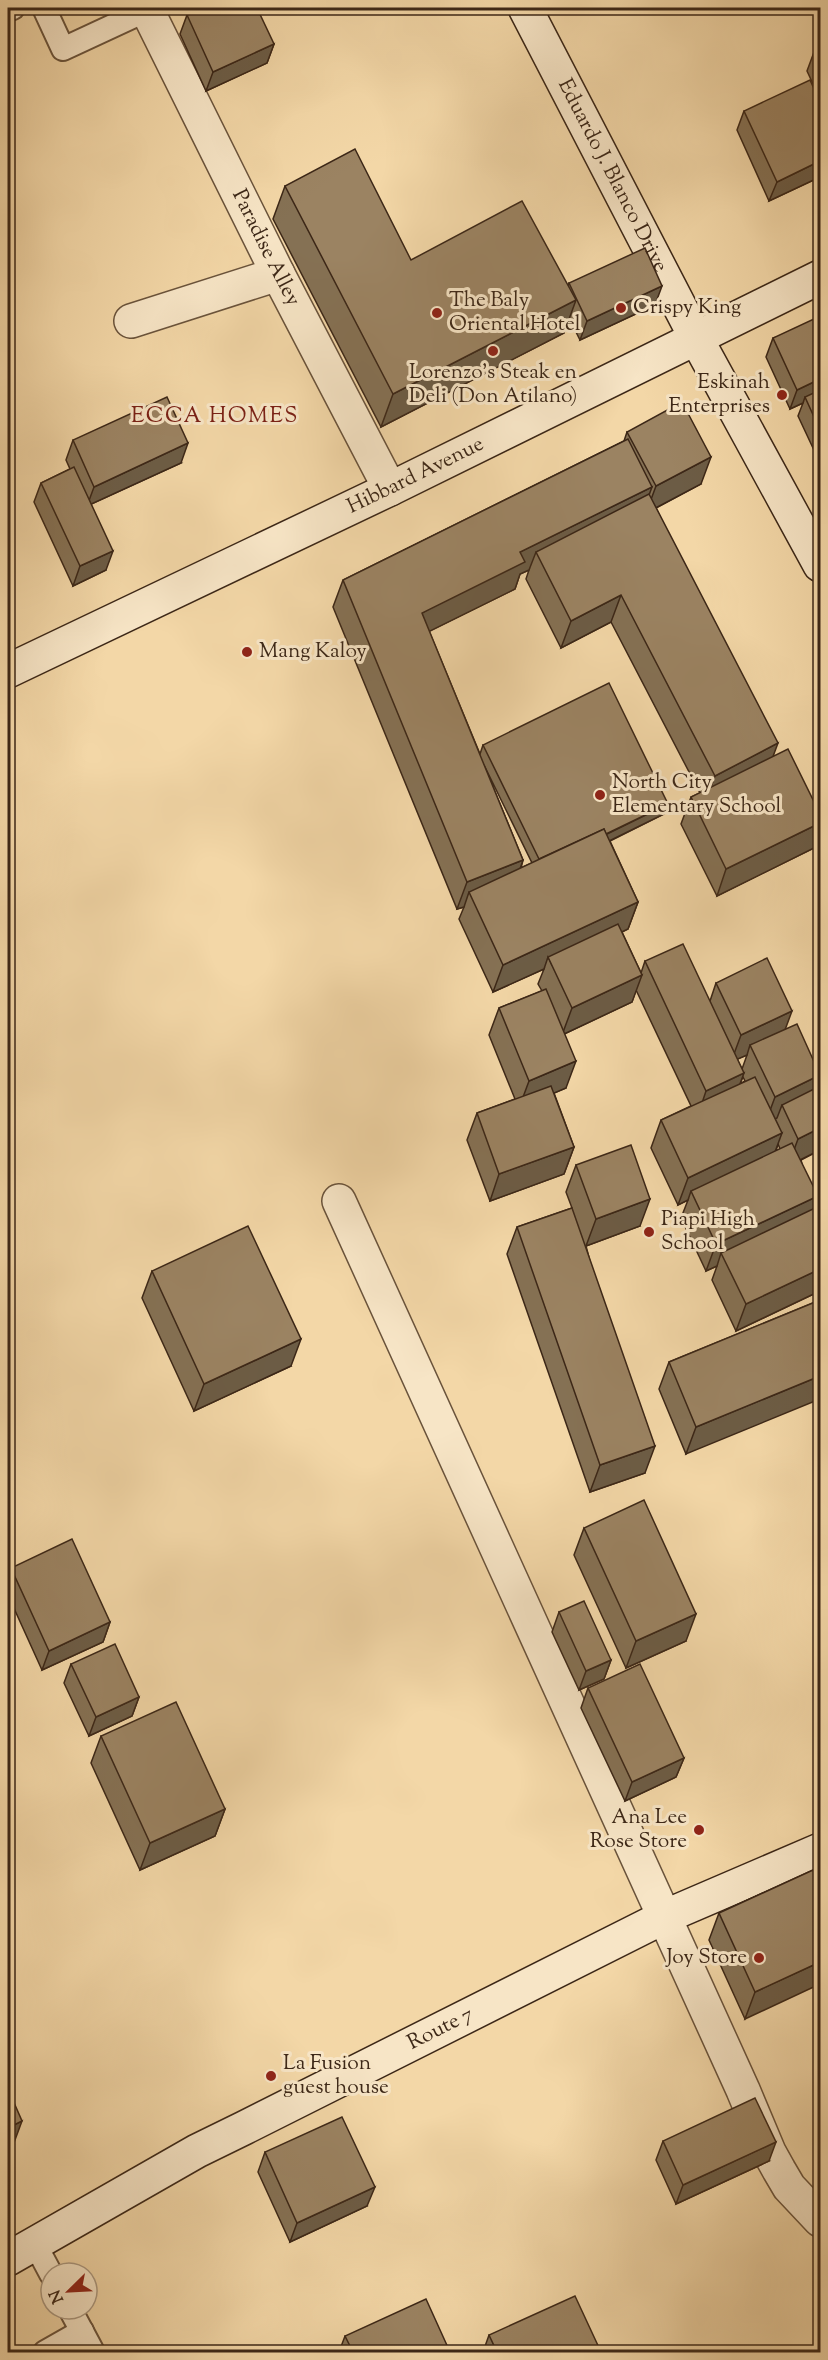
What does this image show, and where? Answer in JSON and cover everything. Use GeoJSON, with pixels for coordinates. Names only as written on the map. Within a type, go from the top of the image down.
{"type":"FeatureCollection","features":[{"type":"Feature","properties":{"kind":"street","name":"Eduardo J. Blanco Drive"},"geometry":{"type":"LineString","coordinates":[[525,8],[696,338],[820,565]]}},
{"type":"Feature","properties":{"kind":"street","name":"Paradise Alley"},"geometry":{"type":"LineString","coordinates":[[146,9],[278,274],[390,489]]}},
{"type":"Feature","properties":{"kind":"street"},"geometry":{"type":"LineString","coordinates":[[131,321],[278,274]]}},
{"type":"Feature","properties":{"kind":"street","name":"Hibbard Avenue"},"geometry":{"type":"LineString","coordinates":[[8,671],[390,489],[820,277]]}},
{"type":"Feature","properties":{"kind":"street"},"geometry":{"type":"LineString","coordinates":[[339,1201],[769,2152],[789,2187],[820,2220]]}},
{"type":"Feature","properties":{"kind":"street","name":"Route 7"},"geometry":{"type":"LineString","coordinates":[[21,2252],[197,2151],[664,1917],[820,1850]]}},
{"type":"Feature","properties":{"kind":"lane"},"geometry":{"type":"LineString","coordinates":[[8,10],[13,8]]}},
{"type":"Feature","properties":{"kind":"lane"},"geometry":{"type":"LineString","coordinates":[[44,8],[63,49],[146,9]]}},
{"type":"Feature","properties":{"kind":"lane"},"geometry":{"type":"LineString","coordinates":[[21,2252],[39,2265]]}},
{"type":"Feature","properties":{"kind":"lane"},"geometry":{"type":"LineString","coordinates":[[77,2321],[93,2352]]}},
{"type":"Feature","properties":{"kind":"lane"},"geometry":{"type":"LineString","coordinates":[[45,2352],[82,2331]]}},
{"type":"Feature","properties":{"kind":"building"},"geometry":{"type":"Polygon","coordinates":[[[203,8],[257,8],[274,44],[213,72],[187,15],[203,8]]]}},
{"type":"Feature","properties":{"kind":"building"},"geometry":{"type":"Polygon","coordinates":[[[810,80],[820,102],[820,161],[777,182],[744,111],[810,80]]]}},
{"type":"Feature","properties":{"kind":"building","name":"The Baly Oriental Hotel"},"geometry":{"type":"Polygon","coordinates":[[[355,149],[411,260],[522,201],[576,300],[393,394],[285,186],[355,149]]]}},
{"type":"Feature","properties":{"kind":"building"},"geometry":{"type":"Polygon","coordinates":[[[645,248],[662,286],[587,321],[569,283],[645,248]]]}},
{"type":"Feature","properties":{"kind":"building"},"geometry":{"type":"Polygon","coordinates":[[[816,318],[820,328],[820,379],[797,390],[773,338],[816,318]]]}},
{"type":"Feature","properties":{"kind":"building"},"geometry":{"type":"Polygon","coordinates":[[[820,390],[820,430],[805,397],[820,390]]]}},
{"type":"Feature","properties":{"kind":"building"},"geometry":{"type":"Polygon","coordinates":[[[167,397],[188,443],[94,487],[73,440],[167,397]]]}},
{"type":"Feature","properties":{"kind":"building"},"geometry":{"type":"Polygon","coordinates":[[[682,402],[711,457],[656,486],[627,432],[682,402]]]}},
{"type":"Feature","properties":{"kind":"building"},"geometry":{"type":"Polygon","coordinates":[[[628,439],[652,487],[520,552],[525,562],[422,613],[523,860],[467,882],[343,580],[628,439]]]}},
{"type":"Feature","properties":{"kind":"building"},"geometry":{"type":"Polygon","coordinates":[[[74,467],[113,551],[80,566],[41,483],[74,467]]]}},
{"type":"Feature","properties":{"kind":"building"},"geometry":{"type":"Polygon","coordinates":[[[649,494],[778,743],[715,776],[621,595],[571,621],[536,552],[649,494]]]}},
{"type":"Feature","properties":{"kind":"building"},"geometry":{"type":"Polygon","coordinates":[[[609,683],[668,804],[606,834],[604,829],[539,859],[483,745],[609,683]]]}},
{"type":"Feature","properties":{"kind":"building"},"geometry":{"type":"Polygon","coordinates":[[[788,749],[820,814],[820,823],[726,869],[691,797],[788,749]]]}},
{"type":"Feature","properties":{"kind":"building"},"geometry":{"type":"Polygon","coordinates":[[[604,829],[638,902],[503,965],[469,892],[604,829]]]}},
{"type":"Feature","properties":{"kind":"building"},"geometry":{"type":"Polygon","coordinates":[[[618,924],[642,975],[572,1008],[548,957],[618,924]]]}},
{"type":"Feature","properties":{"kind":"building"},"geometry":{"type":"Polygon","coordinates":[[[683,944],[744,1073],[706,1091],[645,961],[683,944]]]}},
{"type":"Feature","properties":{"kind":"building"},"geometry":{"type":"Polygon","coordinates":[[[767,958],[792,1011],[741,1035],[716,983],[767,958]]]}},
{"type":"Feature","properties":{"kind":"building"},"geometry":{"type":"Polygon","coordinates":[[[546,989],[576,1061],[529,1081],[499,1008],[546,989]]]}},
{"type":"Feature","properties":{"kind":"building"},"geometry":{"type":"Polygon","coordinates":[[[797,1024],[820,1075],[775,1097],[750,1045],[797,1024]]]}},
{"type":"Feature","properties":{"kind":"building"},"geometry":{"type":"Polygon","coordinates":[[[755,1077],[782,1133],[688,1178],[661,1120],[755,1077]]]}},
{"type":"Feature","properties":{"kind":"building"},"geometry":{"type":"Polygon","coordinates":[[[551,1086],[574,1147],[499,1174],[477,1113],[551,1086]]]}},
{"type":"Feature","properties":{"kind":"building"},"geometry":{"type":"Polygon","coordinates":[[[820,1086],[820,1128],[798,1139],[782,1105],[820,1086]]]}},
{"type":"Feature","properties":{"kind":"building"},"geometry":{"type":"Polygon","coordinates":[[[792,1143],[818,1196],[716,1244],[691,1191],[792,1143]]]}},
{"type":"Feature","properties":{"kind":"building"},"geometry":{"type":"Polygon","coordinates":[[[631,1145],[650,1199],[596,1219],[576,1165],[631,1145]]]}},
{"type":"Feature","properties":{"kind":"building"},"geometry":{"type":"Polygon","coordinates":[[[572,1208],[655,1446],[600,1465],[517,1227],[572,1208]]]}},
{"type":"Feature","properties":{"kind":"building"},"geometry":{"type":"Polygon","coordinates":[[[815,1208],[820,1219],[820,1269],[746,1304],[721,1253],[815,1208]]]}},
{"type":"Feature","properties":{"kind":"building"},"geometry":{"type":"Polygon","coordinates":[[[248,1226],[301,1339],[204,1384],[152,1271],[248,1226]]]}},
{"type":"Feature","properties":{"kind":"building"},"geometry":{"type":"Polygon","coordinates":[[[820,1300],[820,1376],[696,1427],[669,1362],[820,1300]]]}},
{"type":"Feature","properties":{"kind":"building"},"geometry":{"type":"Polygon","coordinates":[[[644,1500],[696,1614],[636,1641],[584,1528],[644,1500]]]}},
{"type":"Feature","properties":{"kind":"building"},"geometry":{"type":"Polygon","coordinates":[[[72,1539],[110,1622],[49,1651],[11,1568],[72,1539]]]}},
{"type":"Feature","properties":{"kind":"building"},"geometry":{"type":"Polygon","coordinates":[[[584,1601],[611,1660],[586,1671],[559,1612],[584,1601]]]}},
{"type":"Feature","properties":{"kind":"building"},"geometry":{"type":"Polygon","coordinates":[[[115,1644],[139,1697],[96,1717],[71,1664],[115,1644]]]}},
{"type":"Feature","properties":{"kind":"building"},"geometry":{"type":"Polygon","coordinates":[[[640,1664],[684,1758],[632,1782],[588,1688],[640,1664]]]}},
{"type":"Feature","properties":{"kind":"building"},"geometry":{"type":"Polygon","coordinates":[[[176,1702],[225,1809],[150,1843],[101,1736],[176,1702]]]}},
{"type":"Feature","properties":{"kind":"building"},"geometry":{"type":"Polygon","coordinates":[[[813,1870],[820,1887],[820,1962],[755,1992],[719,1913],[813,1870]]]}},
{"type":"Feature","properties":{"kind":"building"},"geometry":{"type":"Polygon","coordinates":[[[8,2089],[22,2121],[8,2128],[8,2089]]]}},
{"type":"Feature","properties":{"kind":"building"},"geometry":{"type":"Polygon","coordinates":[[[755,2098],[776,2142],[683,2185],[663,2141],[755,2098]]]}},
{"type":"Feature","properties":{"kind":"building"},"geometry":{"type":"Polygon","coordinates":[[[342,2117],[375,2187],[297,2223],[265,2152],[342,2117]]]}},
{"type":"Feature","properties":{"kind":"building"},"geometry":{"type":"Polygon","coordinates":[[[575,2296],[601,2352],[497,2352],[489,2335],[575,2296]]]}},
{"type":"Feature","properties":{"kind":"building"},"geometry":{"type":"Polygon","coordinates":[[[426,2299],[450,2352],[353,2352],[345,2336],[426,2299]]]}},
{"type":"Feature","properties":{"kind":"place","name":"Crispy King"},"geometry":{"type":"Point","coordinates":[621,308]}},
{"type":"Feature","properties":{"kind":"place","name":"The Baly Oriental Hotel"},"geometry":{"type":"Point","coordinates":[437,313]}},
{"type":"Feature","properties":{"kind":"place","name":"Lorenzo's Steak en Deli (Don Atilano)"},"geometry":{"type":"Point","coordinates":[493,351]}},
{"type":"Feature","properties":{"kind":"place","name":"Eskinah Enterprises"},"geometry":{"type":"Point","coordinates":[782,395]}},
{"type":"Feature","properties":{"kind":"place","name":"Mang Kaloy"},"geometry":{"type":"Point","coordinates":[247,652]}},
{"type":"Feature","properties":{"kind":"place","name":"North City Elementary School"},"geometry":{"type":"Point","coordinates":[600,795]}},
{"type":"Feature","properties":{"kind":"place","name":"Piapi High School"},"geometry":{"type":"Point","coordinates":[649,1232]}},
{"type":"Feature","properties":{"kind":"place","name":"Ana Lee Rose Store"},"geometry":{"type":"Point","coordinates":[699,1830]}},
{"type":"Feature","properties":{"kind":"place","name":"Joy Store"},"geometry":{"type":"Point","coordinates":[759,1958]}},
{"type":"Feature","properties":{"kind":"place","name":"La Fusion guest house"},"geometry":{"type":"Point","coordinates":[271,2076]}},
{"type":"Feature","properties":{"kind":"district","name":"ECCA HOMES"},"geometry":{"type":"Point","coordinates":[215,417]}}]}
